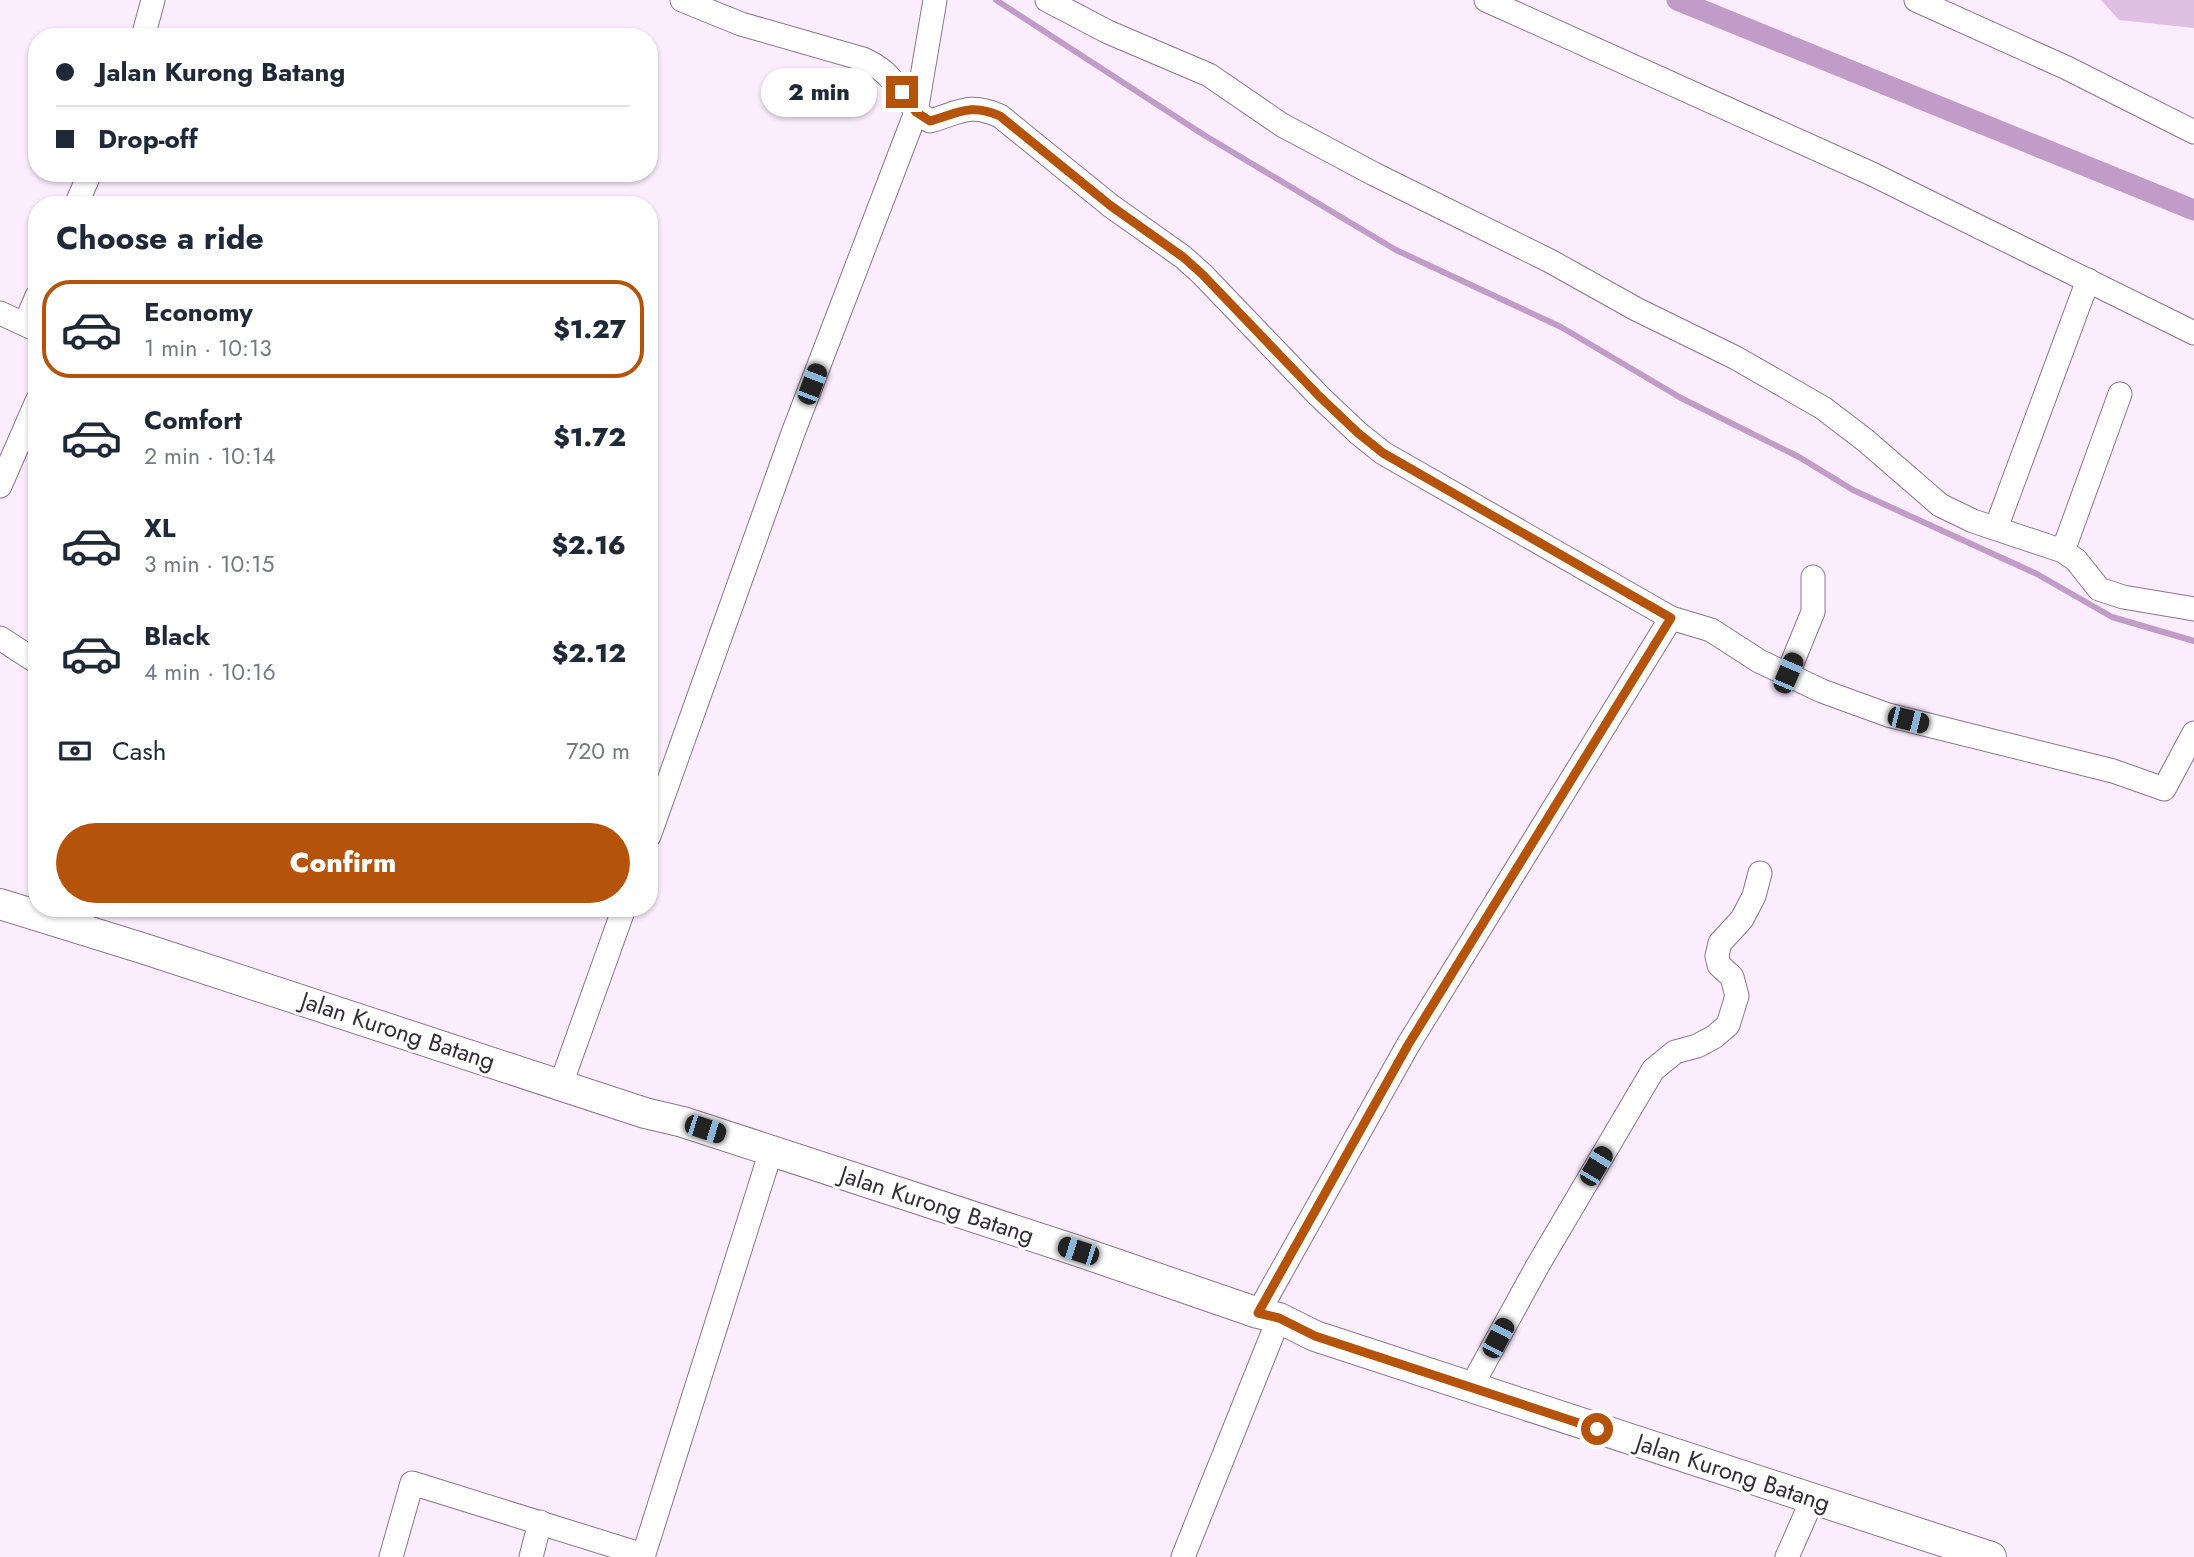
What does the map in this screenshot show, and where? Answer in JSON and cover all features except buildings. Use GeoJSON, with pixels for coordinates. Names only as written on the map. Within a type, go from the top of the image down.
{"type":"FeatureCollection","features":[{"type":"Feature","properties":{"kind":"street"},"geometry":{"type":"LineString","coordinates":[[145,28],[153,0]]}},
{"type":"Feature","properties":{"kind":"street"},"geometry":{"type":"LineString","coordinates":[[682,0],[741,24],[863,59],[890,76],[916,112],[930,121],[949,112],[964,110],[988,111],[1000,116],[1111,206],[1183,257],[1319,396],[1383,453],[1671,618],[1711,630],[1759,661],[1822,691],[1888,715],[2113,771],[2164,789],[2194,733]]}},
{"type":"Feature","properties":{"kind":"street"},"geometry":{"type":"LineString","coordinates":[[1047,0],[1108,33],[1209,75],[1282,125],[1736,358],[1823,408],[1865,440],[1940,505],[1957,514],[2063,551],[2076,560],[2099,589],[2123,597],[2194,609]]}},
{"type":"Feature","properties":{"kind":"street"},"geometry":{"type":"LineString","coordinates":[[1486,0],[1872,174],[2194,333]]}},
{"type":"Feature","properties":{"kind":"street"},"geometry":{"type":"LineString","coordinates":[[1916,0],[2067,68],[2194,132]]}},
{"type":"Feature","properties":{"kind":"street"},"geometry":{"type":"LineString","coordinates":[[658,811],[793,433],[916,112],[935,2]]}},
{"type":"Feature","properties":{"kind":"street"},"geometry":{"type":"LineString","coordinates":[[1996,528],[2088,280]]}},
{"type":"Feature","properties":{"kind":"street"},"geometry":{"type":"LineString","coordinates":[[0,313],[28,326]]}},
{"type":"Feature","properties":{"kind":"street"},"geometry":{"type":"LineString","coordinates":[[2063,551],[2120,394]]}},
{"type":"Feature","properties":{"kind":"street"},"geometry":{"type":"LineString","coordinates":[[0,486],[28,422]]}},
{"type":"Feature","properties":{"kind":"street"},"geometry":{"type":"LineString","coordinates":[[1788,673],[1814,612],[1813,577]]}},
{"type":"Feature","properties":{"kind":"street"},"geometry":{"type":"LineString","coordinates":[[1183,1557],[1268,1316],[1408,1045],[1671,618]]}},
{"type":"Feature","properties":{"kind":"street"},"geometry":{"type":"LineString","coordinates":[[0,638],[28,656]]}},
{"type":"Feature","properties":{"kind":"street"},"geometry":{"type":"LineString","coordinates":[[1471,1387],[1538,1265],[1653,1070],[1675,1052],[1697,1046],[1728,1025],[1737,996],[1732,977],[1719,965],[1717,956],[1720,943],[1742,919],[1754,896],[1760,873]]}},
{"type":"Feature","properties":{"kind":"street","name":"Jalan Kurong Batang"},"geometry":{"type":"LineString","coordinates":[[0,904],[28,913]]}},
{"type":"Feature","properties":{"kind":"street","name":"Jalan Kurong Batang"},"geometry":{"type":"LineString","coordinates":[[41,917],[1078,1251],[1268,1316],[1315,1336],[1813,1498],[1961,1553],[1991,1557]]}},
{"type":"Feature","properties":{"kind":"street"},"geometry":{"type":"LineString","coordinates":[[561,1084],[621,917]]}},
{"type":"Feature","properties":{"kind":"street"},"geometry":{"type":"LineString","coordinates":[[391,1557],[412,1483],[643,1556],[771,1151]]}},
{"type":"Feature","properties":{"kind":"street"},"geometry":{"type":"LineString","coordinates":[[1787,1557],[1813,1498]]}},
{"type":"Feature","properties":{"kind":"street"},"geometry":{"type":"LineString","coordinates":[[531,1557],[540,1522]]}},
{"type":"Feature","properties":{"kind":"shaded area"},"geometry":{"type":"Polygon","coordinates":[[[2101,0],[2194,0],[2194,28],[2119,20],[2101,0]]]}},
{"type":"Feature","properties":{"kind":"waterway"},"geometry":{"type":"LineString","coordinates":[[996,0],[1204,135],[1396,250],[1561,327],[1681,398],[1799,457],[1853,490],[2037,574],[2112,617],[2194,641]]}},
{"type":"Feature","properties":{"kind":"waterway"},"geometry":{"type":"LineString","coordinates":[[1677,0],[2194,210]]}},
{"type":"Feature","properties":{"kind":"route"},"geometry":{"type":"LineString","coordinates":[[902,92],[916,112],[930,121],[949,112],[978,109],[1000,116],[1111,206],[1183,257],[1319,396],[1383,453],[1671,618],[1408,1045],[1258,1313],[1279,1318],[1315,1336],[1597,1429]]}}]}
